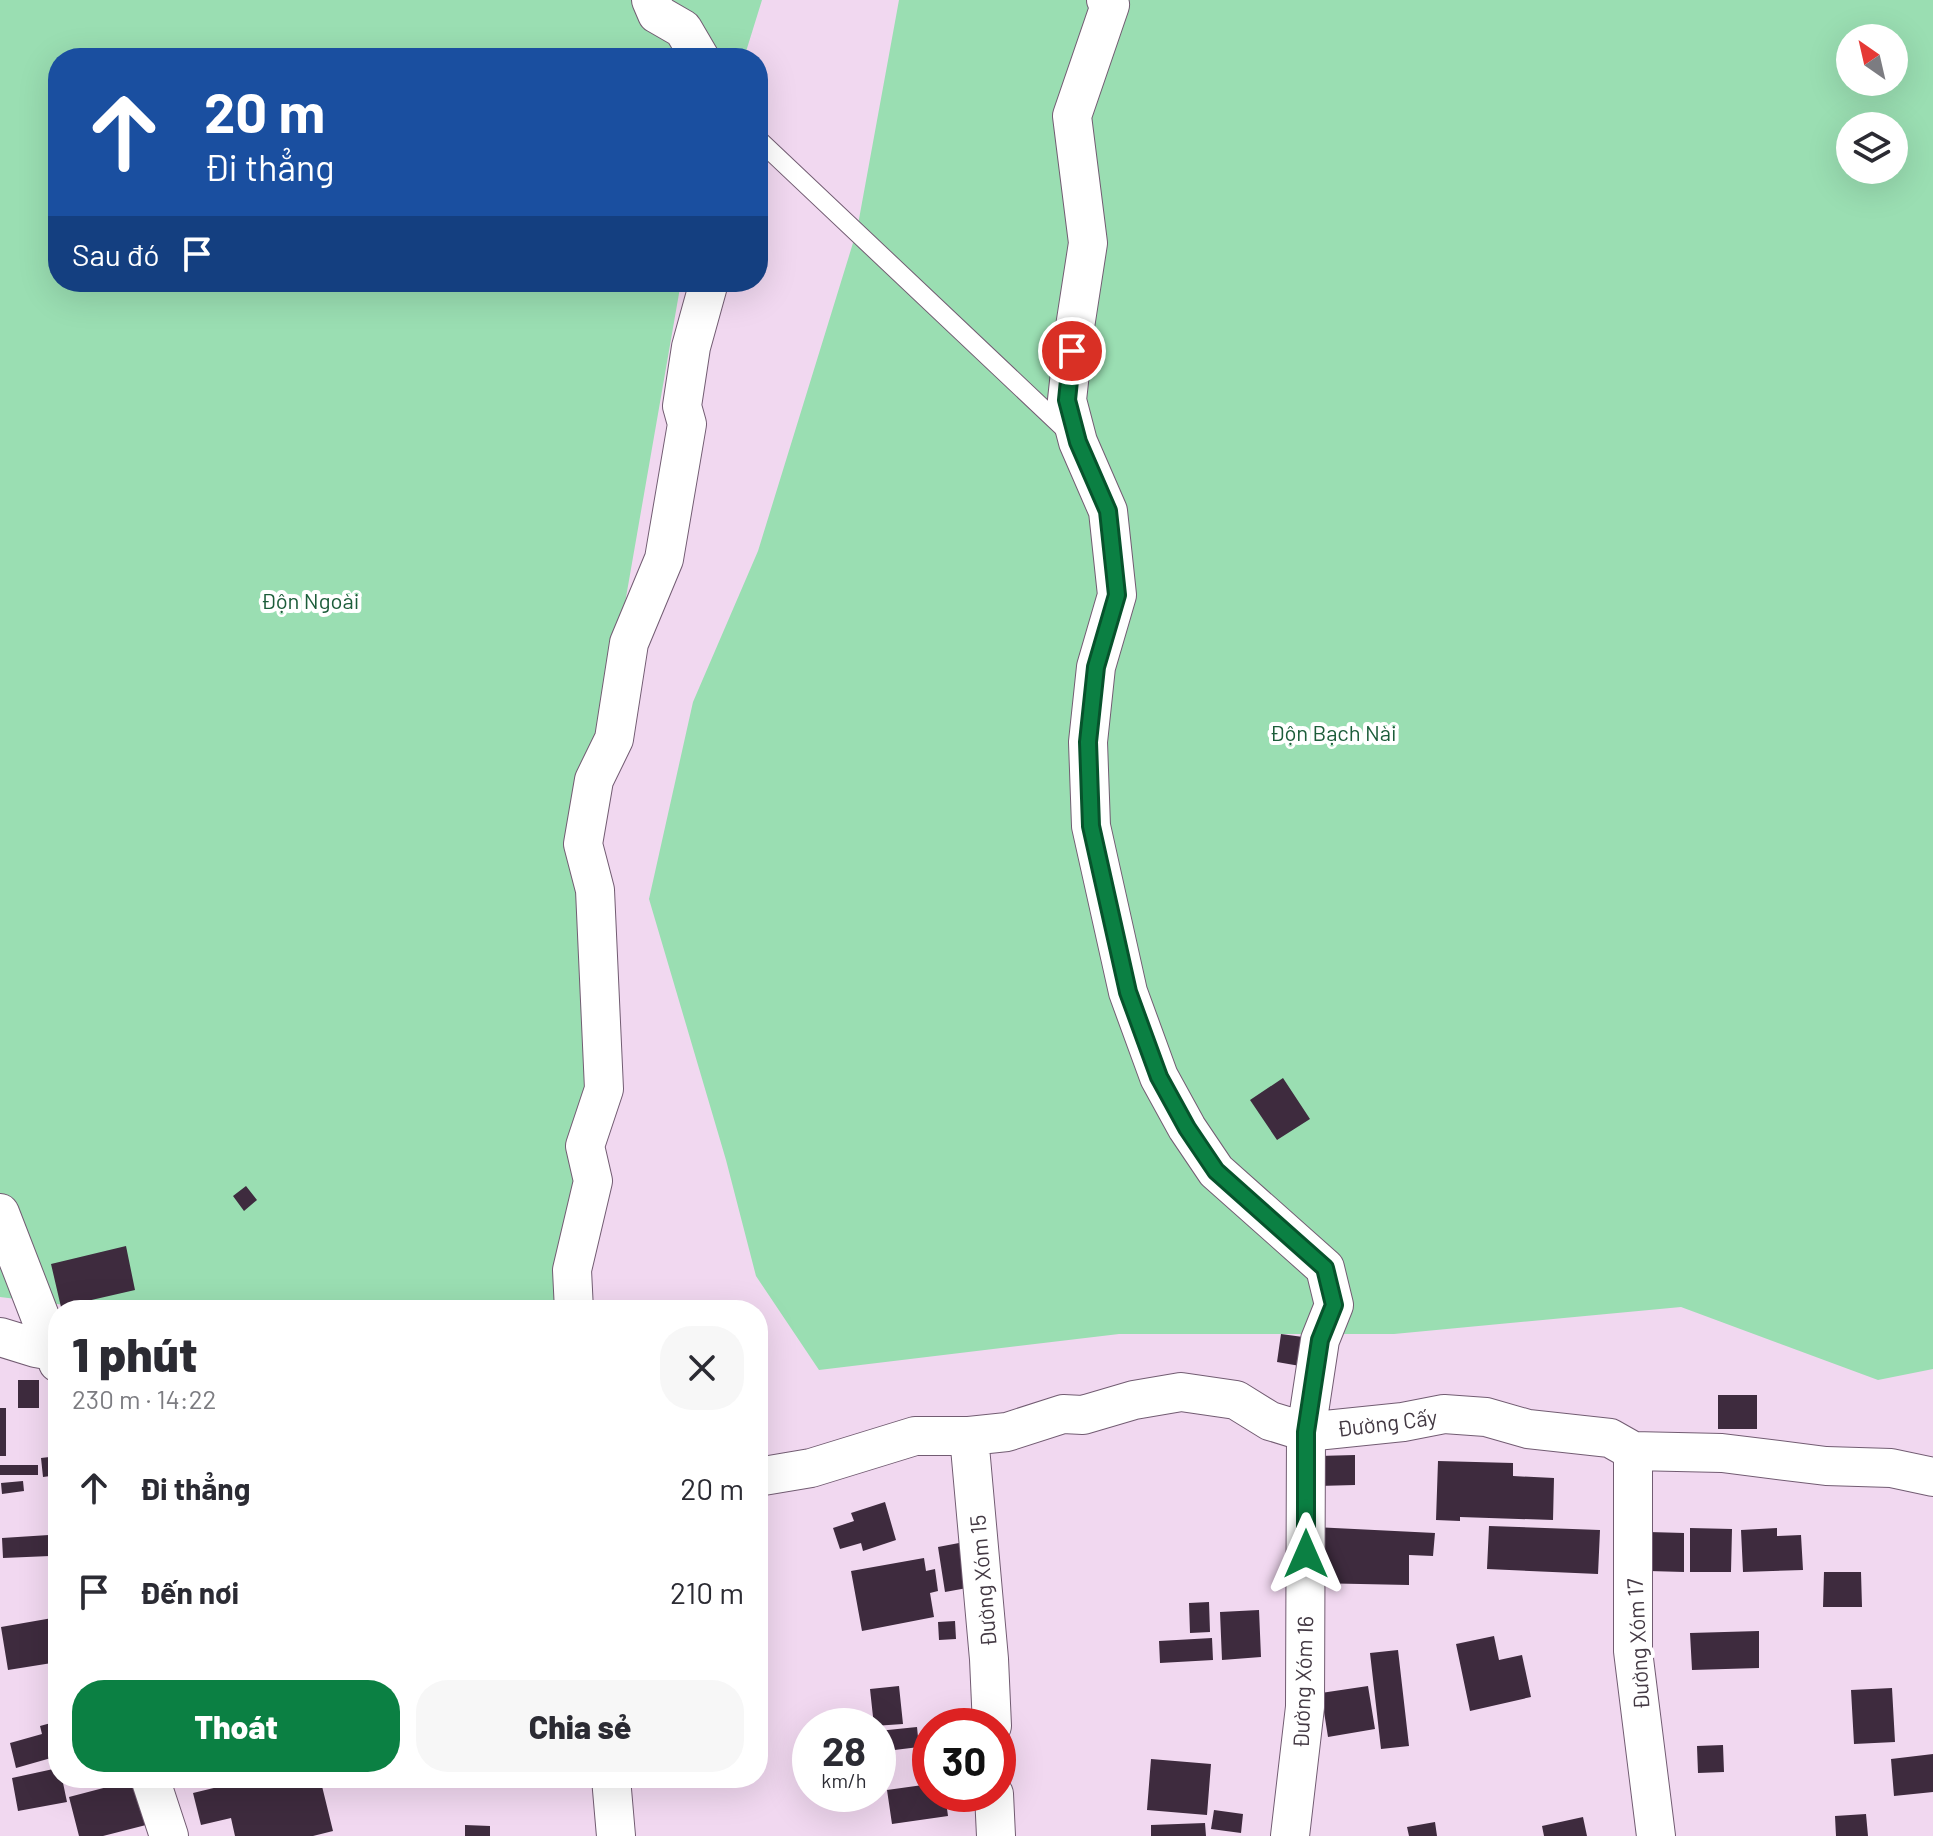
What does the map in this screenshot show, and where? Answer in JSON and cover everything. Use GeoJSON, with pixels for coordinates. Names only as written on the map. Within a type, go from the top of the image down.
{"type":"FeatureCollection","features":[{"type":"Feature","properties":{"kind":"street"},"geometry":{"type":"LineString","coordinates":[[651,0],[657,14],[683,29],[694,48]]}},
{"type":"Feature","properties":{"kind":"street","name":"Đường Xóm 16"},"geometry":{"type":"LineString","coordinates":[[1109,2],[1072,116],[1088,243],[1067,400],[1078,442],[1108,511],[1117,595],[1096,667],[1088,742],[1091,826],[1128,992],[1159,1077],[1187,1128],[1216,1171],[1325,1268],[1334,1305],[1320,1340],[1306,1432],[1305,1707],[1290,1836]]}},
{"type":"Feature","properties":{"kind":"street"},"geometry":{"type":"LineString","coordinates":[[574,1300],[572,1270],[593,1181],[585,1146],[604,1089],[595,890],[583,844],[594,780],[614,739],[629,643],[664,559],[687,424],[682,406],[691,347],[706,292]]}},
{"type":"Feature","properties":{"kind":"street"},"geometry":{"type":"LineString","coordinates":[[0,1213],[48,1337]]}},
{"type":"Feature","properties":{"kind":"street"},"geometry":{"type":"LineString","coordinates":[[0,1337],[48,1350]]}},
{"type":"Feature","properties":{"kind":"street","name":"Đường Cấy"},"geometry":{"type":"LineString","coordinates":[[768,1475],[811,1468],[915,1436],[1007,1432],[1063,1414],[1083,1415],[1134,1400],[1181,1392],[1236,1400],[1270,1421],[1306,1432],[1403,1422],[1444,1414],[1486,1417],[1528,1429],[1610,1438],[1633,1451],[1722,1453],[1826,1466],[1891,1468],[1933,1478]]}},
{"type":"Feature","properties":{"kind":"street","name":"Đường Xóm 15"},"geometry":{"type":"LineString","coordinates":[[969,1436],[991,1708]]}},
{"type":"Feature","properties":{"kind":"street","name":"Đường Xóm 17"},"geometry":{"type":"LineString","coordinates":[[1633,1451],[1633,1651],[1656,1836]]}},
{"type":"Feature","properties":{"kind":"street"},"geometry":{"type":"LineString","coordinates":[[153,1788],[169,1836]]}},
{"type":"Feature","properties":{"kind":"street"},"geometry":{"type":"LineString","coordinates":[[612,1788],[616,1836]]}},
{"type":"Feature","properties":{"kind":"street"},"geometry":{"type":"LineString","coordinates":[[995,1812],[996,1836]]}},
{"type":"Feature","properties":{"kind":"lane"},"geometry":{"type":"LineString","coordinates":[[768,148],[1078,442]]}},
{"type":"Feature","properties":{"kind":"green space","name":"Độn Ngoài"},"geometry":{"type":"Polygon","coordinates":[[[0,0],[762,0],[747,48],[48,48],[48,292],[679,292],[583,844],[590,1101],[569,1300],[48,1300],[48,1303],[0,1297],[0,0]]]}},
{"type":"Feature","properties":{"kind":"green space","name":"Độn Bạch Nài"},"geometry":{"type":"Polygon","coordinates":[[[899,0],[1933,0],[1933,1369],[1878,1380],[1681,1307],[1394,1334],[1119,1334],[819,1370],[756,1276],[726,1160],[649,899],[693,702],[758,551],[857,230],[899,0]]]}},
{"type":"Feature","properties":{"kind":"building"},"geometry":{"type":"Polygon","coordinates":[[[1283,1078],[1310,1119],[1277,1140],[1250,1100],[1283,1078]]]}},
{"type":"Feature","properties":{"kind":"building"},"geometry":{"type":"Polygon","coordinates":[[[246,1186],[257,1200],[244,1211],[233,1196],[246,1186]]]}},
{"type":"Feature","properties":{"kind":"building"},"geometry":{"type":"Polygon","coordinates":[[[126,1246],[135,1290],[91,1300],[59,1300],[51,1264],[126,1246]]]}},
{"type":"Feature","properties":{"kind":"building"},"geometry":{"type":"Polygon","coordinates":[[[1281,1334],[1303,1337],[1300,1366],[1277,1362],[1281,1334]]]}},
{"type":"Feature","properties":{"kind":"building"},"geometry":{"type":"Polygon","coordinates":[[[18,1380],[39,1380],[39,1408],[18,1408],[18,1380]]]}},
{"type":"Feature","properties":{"kind":"building"},"geometry":{"type":"Polygon","coordinates":[[[1718,1395],[1757,1395],[1757,1429],[1718,1429],[1718,1395]]]}},
{"type":"Feature","properties":{"kind":"building"},"geometry":{"type":"Polygon","coordinates":[[[0,1408],[6,1408],[6,1456],[0,1456],[0,1408]]]}},
{"type":"Feature","properties":{"kind":"building"},"geometry":{"type":"Polygon","coordinates":[[[1355,1455],[1355,1485],[1318,1486],[1318,1456],[1355,1455]]]}},
{"type":"Feature","properties":{"kind":"building"},"geometry":{"type":"Polygon","coordinates":[[[48,1457],[48,1476],[43,1477],[41,1458],[48,1457]]]}},
{"type":"Feature","properties":{"kind":"building"},"geometry":{"type":"Polygon","coordinates":[[[1438,1461],[1513,1463],[1513,1476],[1554,1478],[1553,1520],[1460,1517],[1460,1521],[1436,1520],[1438,1461]]]}},
{"type":"Feature","properties":{"kind":"building"},"geometry":{"type":"Polygon","coordinates":[[[0,1465],[38,1465],[38,1475],[0,1475],[0,1465]]]}},
{"type":"Feature","properties":{"kind":"building"},"geometry":{"type":"Polygon","coordinates":[[[23,1481],[24,1491],[2,1494],[1,1483],[23,1481]]]}},
{"type":"Feature","properties":{"kind":"building"},"geometry":{"type":"Polygon","coordinates":[[[885,1502],[896,1540],[863,1551],[861,1543],[840,1549],[833,1528],[854,1521],[851,1513],[885,1502]]]}},
{"type":"Feature","properties":{"kind":"building"},"geometry":{"type":"Polygon","coordinates":[[[1489,1526],[1600,1530],[1598,1574],[1487,1569],[1489,1526]]]}},
{"type":"Feature","properties":{"kind":"building"},"geometry":{"type":"Polygon","coordinates":[[[1314,1527],[1435,1533],[1433,1556],[1409,1555],[1409,1585],[1312,1583],[1314,1527]]]}},
{"type":"Feature","properties":{"kind":"building"},"geometry":{"type":"Polygon","coordinates":[[[1690,1528],[1732,1529],[1731,1572],[1690,1572],[1690,1528]]]}},
{"type":"Feature","properties":{"kind":"building"},"geometry":{"type":"Polygon","coordinates":[[[1777,1528],[1777,1536],[1801,1535],[1803,1570],[1743,1572],[1741,1530],[1777,1528]]]}},
{"type":"Feature","properties":{"kind":"building"},"geometry":{"type":"Polygon","coordinates":[[[1649,1532],[1684,1533],[1684,1572],[1649,1571],[1649,1532]]]}},
{"type":"Feature","properties":{"kind":"building"},"geometry":{"type":"Polygon","coordinates":[[[48,1535],[48,1556],[3,1558],[2,1538],[48,1535]]]}},
{"type":"Feature","properties":{"kind":"building"},"geometry":{"type":"Polygon","coordinates":[[[959,1543],[967,1588],[945,1592],[938,1547],[959,1543]]]}},
{"type":"Feature","properties":{"kind":"building"},"geometry":{"type":"Polygon","coordinates":[[[924,1558],[926,1571],[935,1569],[938,1591],[930,1593],[934,1617],[862,1631],[851,1571],[924,1558]]]}},
{"type":"Feature","properties":{"kind":"building"},"geometry":{"type":"Polygon","coordinates":[[[1824,1572],[1861,1572],[1862,1607],[1823,1607],[1824,1572]]]}},
{"type":"Feature","properties":{"kind":"building"},"geometry":{"type":"Polygon","coordinates":[[[1209,1602],[1210,1632],[1190,1633],[1189,1603],[1209,1602]]]}},
{"type":"Feature","properties":{"kind":"building"},"geometry":{"type":"Polygon","coordinates":[[[1259,1610],[1261,1657],[1222,1660],[1220,1612],[1259,1610]]]}},
{"type":"Feature","properties":{"kind":"building"},"geometry":{"type":"Polygon","coordinates":[[[48,1619],[48,1664],[8,1670],[1,1627],[48,1619]]]}},
{"type":"Feature","properties":{"kind":"building"},"geometry":{"type":"Polygon","coordinates":[[[955,1621],[956,1639],[939,1640],[938,1622],[955,1621]]]}},
{"type":"Feature","properties":{"kind":"building"},"geometry":{"type":"Polygon","coordinates":[[[1759,1631],[1759,1668],[1692,1670],[1690,1633],[1759,1631]]]}},
{"type":"Feature","properties":{"kind":"building"},"geometry":{"type":"Polygon","coordinates":[[[1494,1636],[1499,1660],[1522,1655],[1531,1697],[1470,1711],[1456,1644],[1494,1636]]]}},
{"type":"Feature","properties":{"kind":"building"},"geometry":{"type":"Polygon","coordinates":[[[1212,1638],[1213,1660],[1160,1663],[1159,1641],[1212,1638]]]}},
{"type":"Feature","properties":{"kind":"building"},"geometry":{"type":"Polygon","coordinates":[[[1398,1650],[1409,1746],[1381,1749],[1370,1653],[1398,1650]]]}},
{"type":"Feature","properties":{"kind":"building"},"geometry":{"type":"Polygon","coordinates":[[[899,1686],[903,1724],[896,1724],[896,1708],[872,1708],[870,1689],[899,1686]]]}},
{"type":"Feature","properties":{"kind":"building"},"geometry":{"type":"Polygon","coordinates":[[[1368,1686],[1375,1729],[1328,1737],[1321,1693],[1368,1686]]]}},
{"type":"Feature","properties":{"kind":"building"},"geometry":{"type":"Polygon","coordinates":[[[1892,1688],[1895,1742],[1854,1744],[1851,1690],[1892,1688]]]}},
{"type":"Feature","properties":{"kind":"building"},"geometry":{"type":"Polygon","coordinates":[[[48,1724],[48,1759],[16,1768],[10,1743],[42,1734],[40,1726],[48,1724]]]}},
{"type":"Feature","properties":{"kind":"building"},"geometry":{"type":"Polygon","coordinates":[[[912,1728],[912,1748],[896,1750],[896,1729],[912,1728]]]}},
{"type":"Feature","properties":{"kind":"building"},"geometry":{"type":"Polygon","coordinates":[[[1723,1745],[1724,1772],[1698,1773],[1697,1746],[1723,1745]]]}},
{"type":"Feature","properties":{"kind":"building"},"geometry":{"type":"Polygon","coordinates":[[[1933,1754],[1933,1792],[1894,1796],[1891,1759],[1933,1754]]]}},
{"type":"Feature","properties":{"kind":"building"},"geometry":{"type":"Polygon","coordinates":[[[1151,1759],[1211,1764],[1207,1815],[1147,1810],[1151,1759]]]}},
{"type":"Feature","properties":{"kind":"building"},"geometry":{"type":"Polygon","coordinates":[[[48,1770],[48,1788],[64,1788],[67,1802],[18,1811],[12,1778],[48,1770]]]}},
{"type":"Feature","properties":{"kind":"building"},"geometry":{"type":"Polygon","coordinates":[[[912,1787],[912,1812],[947,1812],[948,1816],[892,1824],[890,1812],[896,1812],[896,1789],[912,1787]]]}},
{"type":"Feature","properties":{"kind":"building"},"geometry":{"type":"Polygon","coordinates":[[[103,1788],[136,1788],[146,1825],[103,1836],[79,1836],[69,1797],[103,1788]]]}},
{"type":"Feature","properties":{"kind":"building"},"geometry":{"type":"Polygon","coordinates":[[[214,1788],[322,1788],[333,1831],[313,1836],[235,1836],[231,1818],[201,1825],[193,1793],[214,1788]]]}},
{"type":"Feature","properties":{"kind":"building"},"geometry":{"type":"Polygon","coordinates":[[[1214,1810],[1243,1814],[1241,1833],[1211,1829],[1214,1810]]]}},
{"type":"Feature","properties":{"kind":"building"},"geometry":{"type":"Polygon","coordinates":[[[1866,1814],[1868,1836],[1836,1836],[1835,1816],[1866,1814]]]}},
{"type":"Feature","properties":{"kind":"building"},"geometry":{"type":"Polygon","coordinates":[[[1583,1817],[1587,1836],[1544,1836],[1542,1826],[1583,1817]]]}},
{"type":"Feature","properties":{"kind":"building"},"geometry":{"type":"Polygon","coordinates":[[[1435,1822],[1437,1836],[1409,1836],[1407,1827],[1435,1822]]]}},
{"type":"Feature","properties":{"kind":"building"},"geometry":{"type":"Polygon","coordinates":[[[1205,1823],[1206,1836],[1151,1836],[1151,1825],[1205,1823]]]}},
{"type":"Feature","properties":{"kind":"building"},"geometry":{"type":"Polygon","coordinates":[[[465,1825],[490,1826],[490,1836],[465,1836],[465,1825]]]}},
{"type":"Feature","properties":{"kind":"route"},"geometry":{"type":"LineString","coordinates":[[1072,351],[1067,400],[1078,442],[1108,511],[1117,595],[1096,667],[1088,742],[1091,826],[1128,992],[1159,1077],[1187,1128],[1216,1171],[1325,1268],[1334,1305],[1320,1340],[1306,1432],[1306,1554]]}}]}
